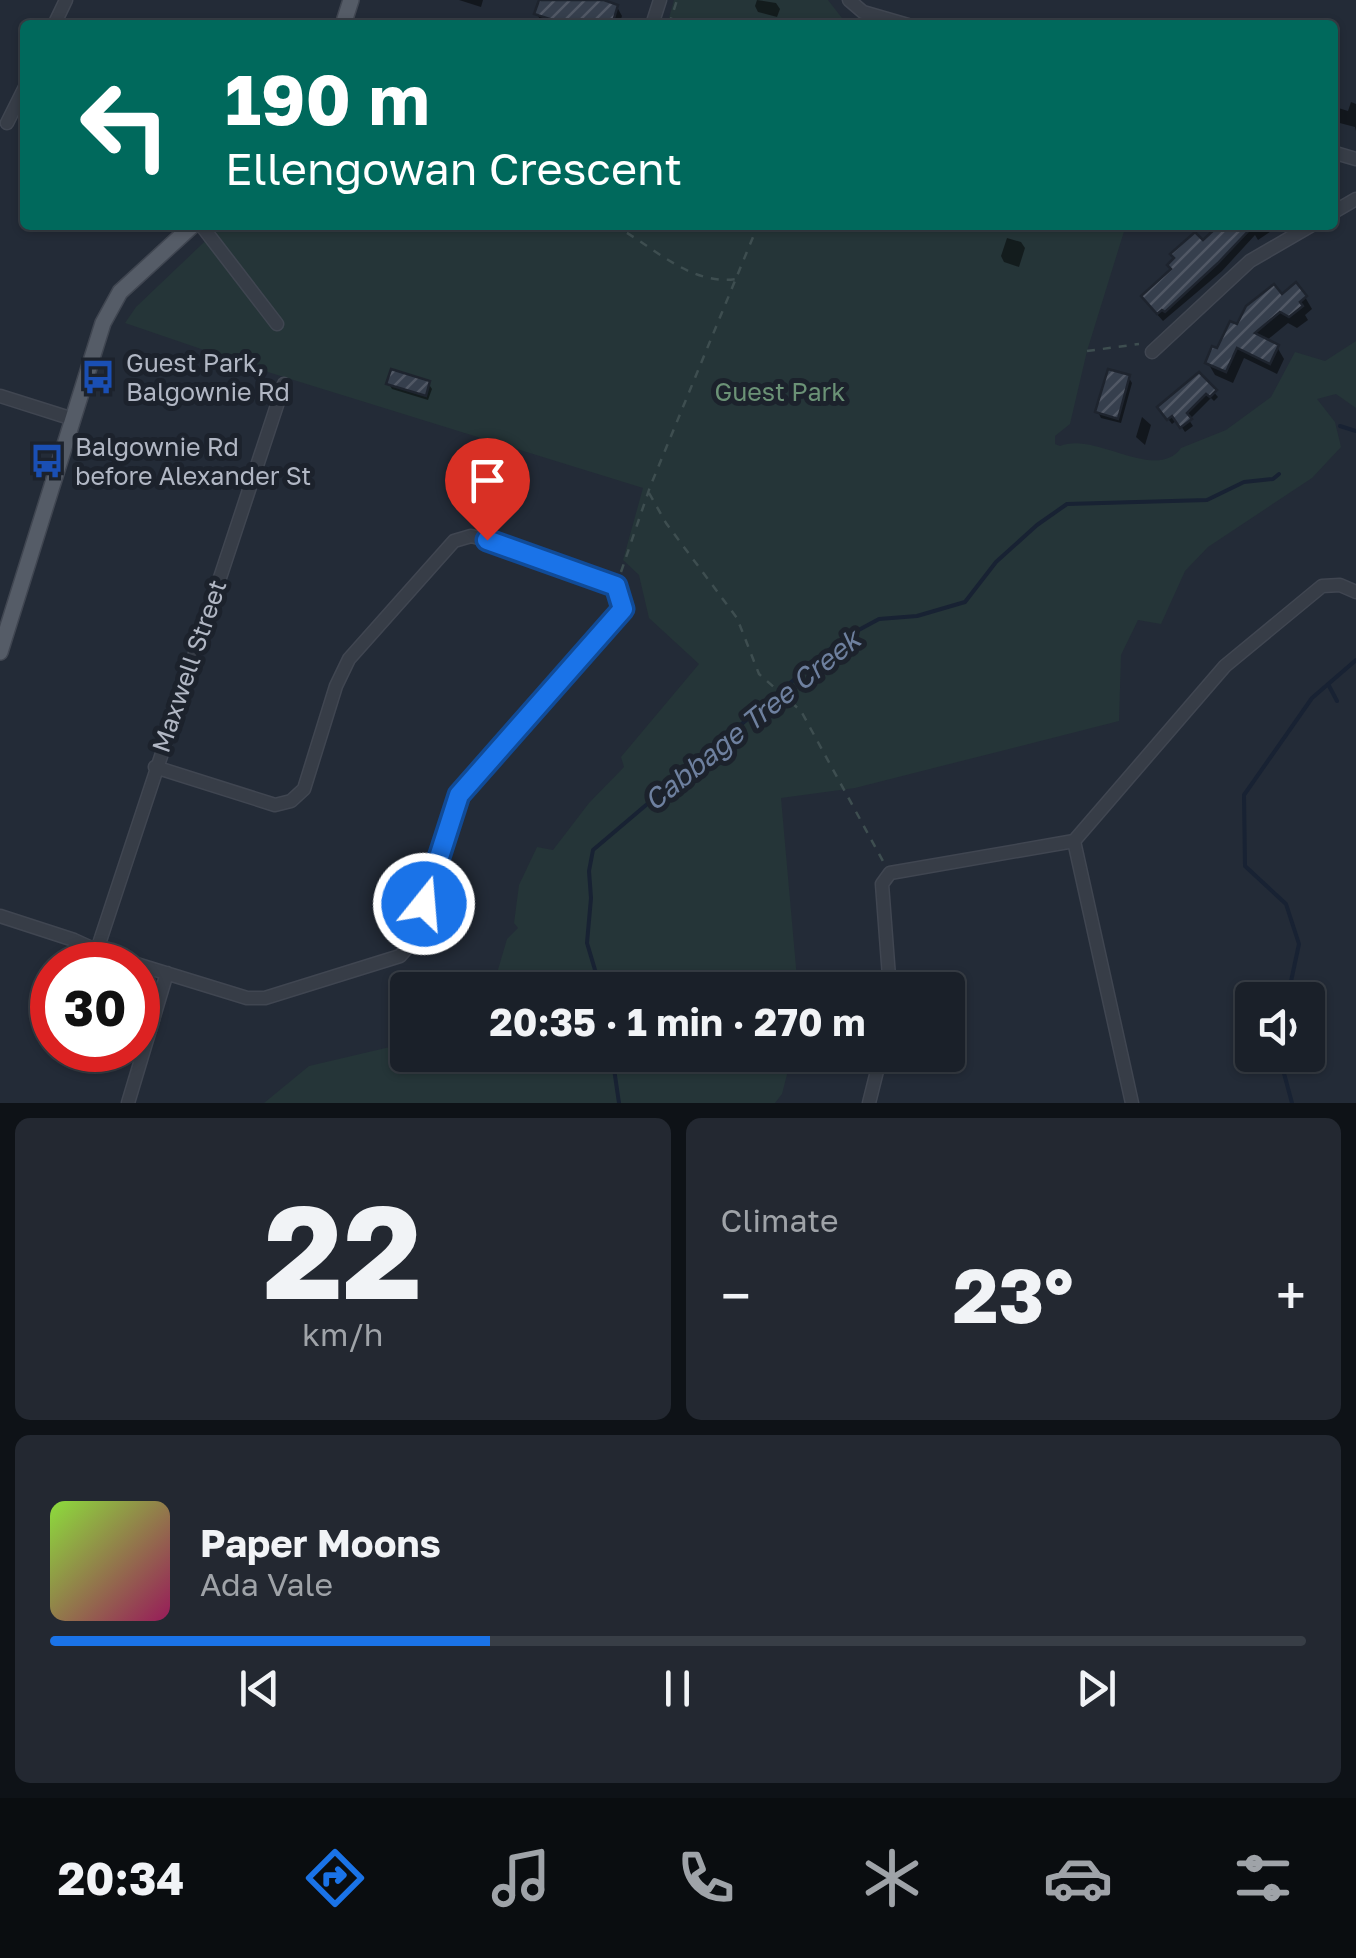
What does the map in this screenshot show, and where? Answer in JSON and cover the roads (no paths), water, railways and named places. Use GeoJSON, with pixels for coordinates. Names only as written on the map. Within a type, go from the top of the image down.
{"type":"FeatureCollection","features":[{"type":"Feature","properties":{"kind":"main road"},"geometry":{"type":"LineString","coordinates":[[0,652],[111,306],[120,292],[187,230]]}},
{"type":"Feature","properties":{"kind":"street"},"geometry":{"type":"LineString","coordinates":[[849,0],[862,12],[890,20]]}},
{"type":"Feature","properties":{"kind":"street"},"geometry":{"type":"LineString","coordinates":[[8,124],[20,98]]}},
{"type":"Feature","properties":{"kind":"street"},"geometry":{"type":"LineString","coordinates":[[206,230],[276,324]]}},
{"type":"Feature","properties":{"kind":"street"},"geometry":{"type":"LineString","coordinates":[[1152,352],[1250,260],[1303,230]]}},
{"type":"Feature","properties":{"kind":"street","name":"Maxwell Street"},"geometry":{"type":"LineString","coordinates":[[100,942],[284,384]]}},
{"type":"Feature","properties":{"kind":"street"},"geometry":{"type":"LineString","coordinates":[[0,396],[73,419]]}},
{"type":"Feature","properties":{"kind":"street"},"geometry":{"type":"LineString","coordinates":[[155,767],[275,805],[291,801],[304,789],[336,686],[349,659],[454,542],[471,536],[487,540],[616,586],[623,609],[617,619],[459,795],[413,941],[400,956],[265,998],[247,998],[160,971]]}},
{"type":"Feature","properties":{"kind":"street"},"geometry":{"type":"LineString","coordinates":[[889,972],[882,884],[890,873],[1074,842],[1225,666],[1322,586],[1340,585],[1356,592]]}},
{"type":"Feature","properties":{"kind":"street"},"geometry":{"type":"LineString","coordinates":[[1074,842],[1132,1103]]}},
{"type":"Feature","properties":{"kind":"street"},"geometry":{"type":"LineString","coordinates":[[0,916],[74,942]]}},
{"type":"Feature","properties":{"kind":"street"},"geometry":{"type":"LineString","coordinates":[[128,1103],[167,973]]}},
{"type":"Feature","properties":{"kind":"street"},"geometry":{"type":"LineString","coordinates":[[869,1103],[877,1072]]}},
{"type":"Feature","properties":{"kind":"waterway","name":"Cabbage Tree Creek"},"geometry":{"type":"LineString","coordinates":[[1340,426],[1356,431]]}},
{"type":"Feature","properties":{"kind":"waterway","name":"Cabbage Tree Creek"},"geometry":{"type":"LineString","coordinates":[[596,972],[587,943],[593,850],[842,639],[879,619],[917,616],[965,602],[996,562],[1067,504],[1207,500],[1244,482],[1273,479],[1279,474]]}},
{"type":"Feature","properties":{"kind":"waterway"},"geometry":{"type":"LineString","coordinates":[[1291,982],[1299,944],[1286,904],[1245,866],[1244,795],[1312,698],[1356,660]]}},
{"type":"Feature","properties":{"kind":"waterway","name":"Cabbage Tree Creek"},"geometry":{"type":"LineString","coordinates":[[1328,684],[1337,701]]}},
{"type":"Feature","properties":{"kind":"waterway","name":"Cabbage Tree Creek"},"geometry":{"type":"LineString","coordinates":[[614,1072],[619,1103]]}},
{"type":"Feature","properties":{"kind":"waterway"},"geometry":{"type":"LineString","coordinates":[[1284,1072],[1292,1103]]}},
{"type":"Feature","properties":{"kind":"place","name":"Guest Park, Balgownie Rd"},"geometry":{"type":"Point","coordinates":[98,377]}},
{"type":"Feature","properties":{"kind":"place","name":"Balgownie Rd before Alexander St"},"geometry":{"type":"Point","coordinates":[47,461]}},
{"type":"Feature","properties":{"kind":"park label","name":"Guest Park"},"geometry":{"type":"Point","coordinates":[780,392]}}]}
